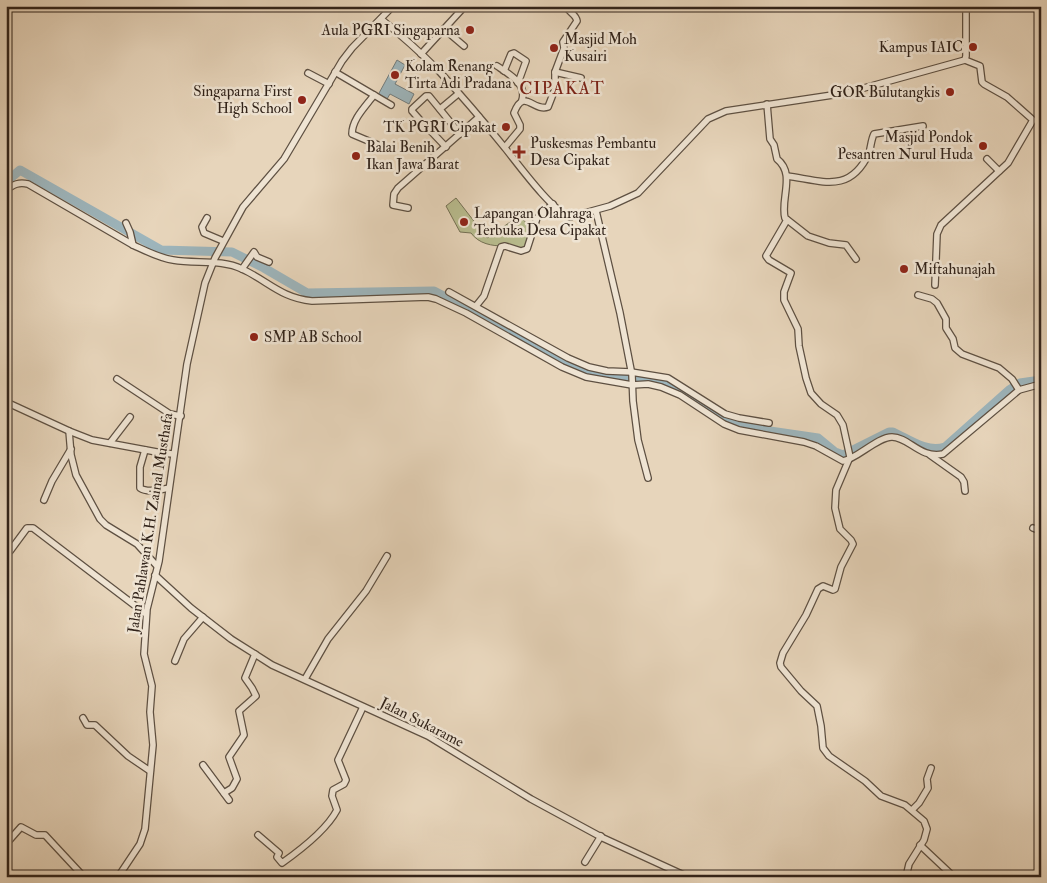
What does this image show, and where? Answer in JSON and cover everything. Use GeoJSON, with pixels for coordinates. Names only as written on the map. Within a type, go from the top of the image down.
{"type":"FeatureCollection","features":[{"type":"Feature","properties":{"kind":"street","name":"Jalan Pahlawan K.H. Zainal Musthafa"},"geometry":{"type":"LineString","coordinates":[[118,877],[144,836],[153,745],[150,712],[152,686],[144,654],[146,614],[158,566],[187,364],[205,283],[222,243],[247,201],[284,159],[335,72],[352,48],[393,6]]}},
{"type":"Feature","properties":{"kind":"street"},"geometry":{"type":"LineString","coordinates":[[421,54],[465,6]]}},
{"type":"Feature","properties":{"kind":"street"},"geometry":{"type":"LineString","coordinates":[[522,100],[543,108],[548,107],[555,90],[556,72],[564,48],[563,42],[577,21],[576,17],[566,6]]}},
{"type":"Feature","properties":{"kind":"street"},"geometry":{"type":"LineString","coordinates":[[966,58],[966,12],[968,6]]}},
{"type":"Feature","properties":{"kind":"street"},"geometry":{"type":"LineString","coordinates":[[381,19],[438,70],[552,204],[570,218],[596,211],[638,193],[708,119],[726,111],[846,93],[966,58],[980,66],[984,84],[1007,97],[1033,120],[1010,160],[941,225],[937,234],[935,285]]}},
{"type":"Feature","properties":{"kind":"street"},"geometry":{"type":"LineString","coordinates":[[444,29],[464,46]]}},
{"type":"Feature","properties":{"kind":"street"},"geometry":{"type":"LineString","coordinates":[[504,71],[511,54],[514,53],[526,61],[518,82]]}},
{"type":"Feature","properties":{"kind":"street"},"geometry":{"type":"LineString","coordinates":[[497,66],[518,82],[523,91],[522,100],[516,106],[514,113],[520,129],[504,147]]}},
{"type":"Feature","properties":{"kind":"street"},"geometry":{"type":"LineString","coordinates":[[308,72],[329,84]]}},
{"type":"Feature","properties":{"kind":"street"},"geometry":{"type":"LineString","coordinates":[[335,72],[391,105]]}},
{"type":"Feature","properties":{"kind":"street"},"geometry":{"type":"LineString","coordinates":[[556,72],[581,78]]}},
{"type":"Feature","properties":{"kind":"street"},"geometry":{"type":"LineString","coordinates":[[374,94],[358,116],[352,129],[352,134],[378,145]]}},
{"type":"Feature","properties":{"kind":"street"},"geometry":{"type":"LineString","coordinates":[[440,109],[458,94]]}},
{"type":"Feature","properties":{"kind":"street"},"geometry":{"type":"LineString","coordinates":[[420,120],[412,109],[426,96],[429,96],[460,134]]}},
{"type":"Feature","properties":{"kind":"street"},"geometry":{"type":"LineString","coordinates":[[764,105],[770,139],[774,146],[776,159],[781,162],[787,176],[784,212],[787,220],[808,236],[846,246],[856,259]]}},
{"type":"Feature","properties":{"kind":"street"},"geometry":{"type":"LineString","coordinates":[[408,208],[394,205],[394,194],[398,188],[479,117]]}},
{"type":"Feature","properties":{"kind":"street"},"geometry":{"type":"LineString","coordinates":[[426,126],[446,147]]}},
{"type":"Feature","properties":{"kind":"street"},"geometry":{"type":"LineString","coordinates":[[787,176],[844,181],[855,174],[869,152],[874,134],[923,126]]}},
{"type":"Feature","properties":{"kind":"street"},"geometry":{"type":"LineString","coordinates":[[987,159],[999,170]]}},
{"type":"Feature","properties":{"kind":"street"},"geometry":{"type":"LineString","coordinates":[[6,190],[13,184],[20,182],[28,184],[132,243],[172,260],[214,260],[244,266],[285,295],[298,300],[436,298],[466,312],[562,367],[586,376],[668,378],[725,414],[769,423]]}},
{"type":"Feature","properties":{"kind":"street"},"geometry":{"type":"LineString","coordinates":[[466,312],[484,296],[502,247],[505,246],[522,251],[527,249],[537,218],[552,204]]}},
{"type":"Feature","properties":{"kind":"street"},"geometry":{"type":"LineString","coordinates":[[596,211],[620,313],[632,378],[638,440],[648,478]]}},
{"type":"Feature","properties":{"kind":"street"},"geometry":{"type":"LineString","coordinates":[[207,218],[202,227],[204,233],[222,243]]}},
{"type":"Feature","properties":{"kind":"street"},"geometry":{"type":"LineString","coordinates":[[787,220],[766,256],[769,260],[791,273],[784,292],[784,300],[798,329],[799,346],[811,393],[821,404],[837,415],[843,424],[849,455],[836,490],[835,508],[840,529],[852,540],[853,544],[841,567],[835,589],[823,586],[818,589],[806,615],[783,653],[780,663],[781,667],[801,691],[817,706],[823,748],[829,756],[865,781],[882,796],[905,805],[926,825],[924,840],[908,866],[906,877]]}},
{"type":"Feature","properties":{"kind":"street"},"geometry":{"type":"LineString","coordinates":[[126,223],[132,243]]}},
{"type":"Feature","properties":{"kind":"street"},"geometry":{"type":"LineString","coordinates":[[244,266],[254,252],[257,257],[269,262]]}},
{"type":"Feature","properties":{"kind":"street"},"geometry":{"type":"LineString","coordinates":[[449,292],[568,358],[589,367],[669,390],[680,395],[724,424],[739,430],[804,442],[816,446],[839,460],[893,437],[930,455],[961,478],[964,482],[964,491]]}},
{"type":"Feature","properties":{"kind":"street"},"geometry":{"type":"LineString","coordinates":[[918,295],[932,299],[937,303],[946,319],[946,328],[953,339],[955,348],[962,354],[999,368],[1017,387]]}},
{"type":"Feature","properties":{"kind":"street"},"geometry":{"type":"LineString","coordinates":[[117,379],[170,414],[180,416]]}},
{"type":"Feature","properties":{"kind":"street"},"geometry":{"type":"LineString","coordinates":[[930,455],[938,455],[948,451],[1017,387],[1041,384]]}},
{"type":"Feature","properties":{"kind":"street"},"geometry":{"type":"LineString","coordinates":[[6,402],[92,440],[173,454]]}},
{"type":"Feature","properties":{"kind":"street"},"geometry":{"type":"LineString","coordinates":[[110,443],[130,417]]}},
{"type":"Feature","properties":{"kind":"street"},"geometry":{"type":"LineString","coordinates":[[69,431],[76,475],[100,520],[137,544],[158,566]]}},
{"type":"Feature","properties":{"kind":"street"},"geometry":{"type":"LineString","coordinates":[[44,500],[52,481],[71,449]]}},
{"type":"Feature","properties":{"kind":"street"},"geometry":{"type":"LineString","coordinates":[[145,450],[139,471],[141,490],[170,488]]}},
{"type":"Feature","properties":{"kind":"street"},"geometry":{"type":"LineString","coordinates":[[7,552],[27,528],[33,528],[146,614]]}},
{"type":"Feature","properties":{"kind":"street"},"geometry":{"type":"LineString","coordinates":[[1033,528],[1041,531]]}},
{"type":"Feature","properties":{"kind":"street"},"geometry":{"type":"LineString","coordinates":[[305,679],[328,639],[366,590],[387,556]]}},
{"type":"Feature","properties":{"kind":"street","name":"Jalan Sukarame"},"geometry":{"type":"LineString","coordinates":[[155,575],[231,639],[272,665],[428,736],[531,799],[601,836],[688,877]]}},
{"type":"Feature","properties":{"kind":"street"},"geometry":{"type":"LineString","coordinates":[[175,661],[184,639],[203,617]]}},
{"type":"Feature","properties":{"kind":"street"},"geometry":{"type":"LineString","coordinates":[[224,793],[232,788],[237,778],[229,757],[244,735],[239,711],[256,696],[244,678],[255,654]]}},
{"type":"Feature","properties":{"kind":"street"},"geometry":{"type":"LineString","coordinates":[[258,835],[278,853],[276,857],[282,863],[332,818],[337,810],[332,796],[333,790],[343,785],[346,780],[338,760],[363,706]]}},
{"type":"Feature","properties":{"kind":"street"},"geometry":{"type":"LineString","coordinates":[[83,718],[87,725],[95,725],[128,756],[150,771]]}},
{"type":"Feature","properties":{"kind":"street"},"geometry":{"type":"LineString","coordinates":[[203,765],[229,800]]}},
{"type":"Feature","properties":{"kind":"street"},"geometry":{"type":"LineString","coordinates":[[912,810],[919,803],[928,788],[927,779],[931,768]]}},
{"type":"Feature","properties":{"kind":"street"},"geometry":{"type":"LineString","coordinates":[[6,844],[21,828],[36,835],[48,836],[84,877]]}},
{"type":"Feature","properties":{"kind":"street"},"geometry":{"type":"LineString","coordinates":[[585,862],[601,836]]}},
{"type":"Feature","properties":{"kind":"street"},"geometry":{"type":"LineString","coordinates":[[920,845],[954,877]]}},
{"type":"Feature","properties":{"kind":"green space","name":"Lapangan Olahraga Terbuka Desa Cipakat"},"geometry":{"type":"Polygon","coordinates":[[[456,198],[487,238],[519,216],[530,226],[524,251],[506,246],[486,244],[478,240],[471,233],[460,232],[446,206],[456,198]]]}},
{"type":"Feature","properties":{"kind":"water","name":"Kolam Renang Tirta Adi Pradana"},"geometry":{"type":"Polygon","coordinates":[[[397,60],[405,65],[395,84],[414,94],[409,104],[390,94],[387,99],[378,95],[397,60]]]}},
{"type":"Feature","properties":{"kind":"waterway"},"geometry":{"type":"LineString","coordinates":[[6,182],[20,170],[161,250],[232,252],[307,293],[434,291],[590,373],[668,382],[733,423],[818,438],[835,452],[843,455],[889,432],[893,432],[925,447],[945,447],[1009,390],[1020,383],[1041,380]]}},
{"type":"Feature","properties":{"kind":"place","name":"Aula PGRI Singaparna"},"geometry":{"type":"Point","coordinates":[470,30]}},
{"type":"Feature","properties":{"kind":"place","name":"Kampus IAIC"},"geometry":{"type":"Point","coordinates":[973,47]}},
{"type":"Feature","properties":{"kind":"place","name":"Masjid Moh Kusairi"},"geometry":{"type":"Point","coordinates":[554,48]}},
{"type":"Feature","properties":{"kind":"place","name":"Kolam Renang Tirta Adi Pradana"},"geometry":{"type":"Point","coordinates":[395,75]}},
{"type":"Feature","properties":{"kind":"place","name":"GOR Bulutangkis"},"geometry":{"type":"Point","coordinates":[950,92]}},
{"type":"Feature","properties":{"kind":"place","name":"Singaparna First High School"},"geometry":{"type":"Point","coordinates":[302,100]}},
{"type":"Feature","properties":{"kind":"place","name":"TK PGRI Cipakat"},"geometry":{"type":"Point","coordinates":[506,127]}},
{"type":"Feature","properties":{"kind":"place","name":"Masjid Pondok Pesantren Nurul Huda"},"geometry":{"type":"Point","coordinates":[983,146]}},
{"type":"Feature","properties":{"kind":"place","name":"Puskesmas Pembantu Desa Cipakat"},"geometry":{"type":"Point","coordinates":[519,152]}},
{"type":"Feature","properties":{"kind":"place","name":"Balai Benih Ikan Jawa Barat"},"geometry":{"type":"Point","coordinates":[356,156]}},
{"type":"Feature","properties":{"kind":"place","name":"Lapangan Olahraga Terbuka Desa Cipakat"},"geometry":{"type":"Point","coordinates":[464,222]}},
{"type":"Feature","properties":{"kind":"place","name":"Miftahunajah"},"geometry":{"type":"Point","coordinates":[904,269]}},
{"type":"Feature","properties":{"kind":"place","name":"SMP AB School"},"geometry":{"type":"Point","coordinates":[254,337]}},
{"type":"Feature","properties":{"kind":"district","name":"CIPAKAT"},"geometry":{"type":"Point","coordinates":[562,88]}}]}
